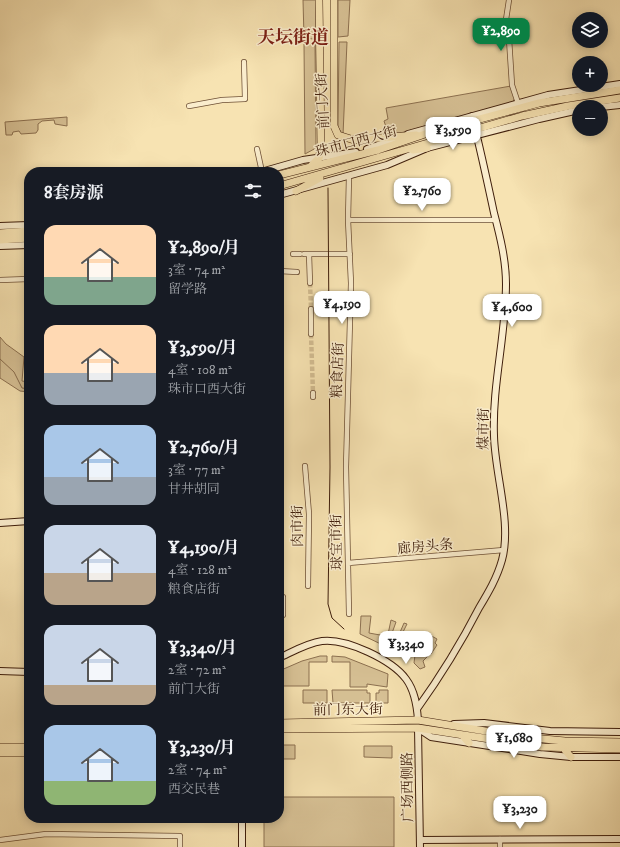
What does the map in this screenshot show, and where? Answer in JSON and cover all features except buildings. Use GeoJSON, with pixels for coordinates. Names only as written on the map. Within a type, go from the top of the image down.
{"type":"FeatureCollection","features":[{"type":"Feature","properties":{"kind":"main road","name":"前门大街"},"geometry":{"type":"LineString","coordinates":[[319,0],[321,148],[319,158]]}},
{"type":"Feature","properties":{"kind":"main road","name":"前门大街"},"geometry":{"type":"LineString","coordinates":[[334,0],[333,70],[335,131],[338,135],[354,140],[402,136]]}},
{"type":"Feature","properties":{"kind":"main road","name":"珠市口西大街"},"geometry":{"type":"LineString","coordinates":[[284,174],[378,150],[472,118],[552,101],[620,90]]}},
{"type":"Feature","properties":{"kind":"main road","name":"珠市口西大街"},"geometry":{"type":"LineString","coordinates":[[332,172],[427,142],[476,132],[522,116],[568,106],[620,98]]}},
{"type":"Feature","properties":{"kind":"main road"},"geometry":{"type":"LineString","coordinates":[[568,106],[572,107]]}},
{"type":"Feature","properties":{"kind":"main road"},"geometry":{"type":"LineString","coordinates":[[378,150],[402,136],[428,134]]}},
{"type":"Feature","properties":{"kind":"main road"},"geometry":{"type":"LineString","coordinates":[[401,151],[427,148]]}},
{"type":"Feature","properties":{"kind":"main road"},"geometry":{"type":"LineString","coordinates":[[309,167],[319,158]]}},
{"type":"Feature","properties":{"kind":"main road"},"geometry":{"type":"LineString","coordinates":[[284,185],[332,172]]}},
{"type":"Feature","properties":{"kind":"main road"},"geometry":{"type":"LineString","coordinates":[[296,191],[332,172]]}},
{"type":"Feature","properties":{"kind":"main road"},"geometry":{"type":"LineString","coordinates":[[0,233],[24,231]]}},
{"type":"Feature","properties":{"kind":"main road"},"geometry":{"type":"LineString","coordinates":[[0,240],[24,238]]}},
{"type":"Feature","properties":{"kind":"main road","name":"前门东大街"},"geometry":{"type":"LineString","coordinates":[[284,723],[418,724]]}},
{"type":"Feature","properties":{"kind":"main road"},"geometry":{"type":"LineString","coordinates":[[418,724],[441,725],[481,732],[540,739],[620,742]]}},
{"type":"Feature","properties":{"kind":"main road"},"geometry":{"type":"LineString","coordinates":[[418,724],[462,734],[564,749],[620,749]]}},
{"type":"Feature","properties":{"kind":"main road","name":"前门东大街"},"geometry":{"type":"LineString","coordinates":[[284,729],[418,724]]}},
{"type":"Feature","properties":{"kind":"main road"},"geometry":{"type":"LineString","coordinates":[[462,734],[469,743]]}},
{"type":"Feature","properties":{"kind":"main road"},"geometry":{"type":"LineString","coordinates":[[0,747],[24,747]]}},
{"type":"Feature","properties":{"kind":"main road"},"geometry":{"type":"LineString","coordinates":[[564,749],[571,757]]}},
{"type":"Feature","properties":{"kind":"main road"},"geometry":{"type":"LineString","coordinates":[[0,753],[24,753]]}},
{"type":"Feature","properties":{"kind":"street"},"geometry":{"type":"LineString","coordinates":[[509,0],[505,26],[509,39],[512,84],[518,103]]}},
{"type":"Feature","properties":{"kind":"street"},"geometry":{"type":"LineString","coordinates":[[189,106],[222,100],[245,99],[244,62]]}},
{"type":"Feature","properties":{"kind":"street","name":"珠市口西大街"},"geometry":{"type":"LineString","coordinates":[[278,167],[303,160],[373,148],[402,136],[472,118],[518,103],[548,96],[620,84]]}},
{"type":"Feature","properties":{"kind":"street"},"geometry":{"type":"LineString","coordinates":[[608,106],[620,105]]}},
{"type":"Feature","properties":{"kind":"street","name":"珠市口西大街"},"geometry":{"type":"LineString","coordinates":[[284,194],[387,165],[427,148],[476,132],[572,111]]}},
{"type":"Feature","properties":{"kind":"street","name":"煤市街"},"geometry":{"type":"LineString","coordinates":[[417,709],[440,675],[473,620],[495,579],[504,550],[504,526],[495,456],[494,431],[506,284],[503,254],[472,118]]}},
{"type":"Feature","properties":{"kind":"street"},"geometry":{"type":"LineString","coordinates":[[257,150],[260,167]]}},
{"type":"Feature","properties":{"kind":"street","name":"粮食店街"},"geometry":{"type":"LineString","coordinates":[[347,470],[350,254],[348,220],[349,176]]}},
{"type":"Feature","properties":{"kind":"street"},"geometry":{"type":"LineString","coordinates":[[348,220],[496,220]]}},
{"type":"Feature","properties":{"kind":"street"},"geometry":{"type":"LineString","coordinates":[[0,226],[24,225]]}},
{"type":"Feature","properties":{"kind":"street"},"geometry":{"type":"LineString","coordinates":[[0,246],[24,245]]}},
{"type":"Feature","properties":{"kind":"street"},"geometry":{"type":"LineString","coordinates":[[293,254],[350,254]]}},
{"type":"Feature","properties":{"kind":"street"},"geometry":{"type":"LineString","coordinates":[[305,254],[310,283]]}},
{"type":"Feature","properties":{"kind":"street"},"geometry":{"type":"LineString","coordinates":[[284,271],[297,272]]}},
{"type":"Feature","properties":{"kind":"street"},"geometry":{"type":"LineString","coordinates":[[0,280],[24,279]]}},
{"type":"Feature","properties":{"kind":"street"},"geometry":{"type":"LineString","coordinates":[[310,309],[311,334]]}},
{"type":"Feature","properties":{"kind":"street","name":"肉市街"},"geometry":{"type":"LineString","coordinates":[[305,466],[309,514],[308,586]]}},
{"type":"Feature","properties":{"kind":"street","name":"球宝市街"},"geometry":{"type":"LineString","coordinates":[[347,470],[346,535],[349,614]]}},
{"type":"Feature","properties":{"kind":"street"},"geometry":{"type":"LineString","coordinates":[[0,523],[24,521]]}},
{"type":"Feature","properties":{"kind":"street","name":"廊房头条"},"geometry":{"type":"LineString","coordinates":[[348,563],[504,550]]}},
{"type":"Feature","properties":{"kind":"street"},"geometry":{"type":"LineString","coordinates":[[284,656],[321,641],[338,641],[353,646],[378,657],[392,666],[406,679],[413,693],[417,709]]}},
{"type":"Feature","properties":{"kind":"street"},"geometry":{"type":"LineString","coordinates":[[0,671],[24,672]]}},
{"type":"Feature","properties":{"kind":"street","name":"广场西侧路"},"geometry":{"type":"LineString","coordinates":[[417,709],[420,847]]}},
{"type":"Feature","properties":{"kind":"street"},"geometry":{"type":"LineString","coordinates":[[441,725],[484,723],[550,731],[620,732]]}},
{"type":"Feature","properties":{"kind":"street"},"geometry":{"type":"LineString","coordinates":[[418,724],[431,737],[571,757],[620,757]]}},
{"type":"Feature","properties":{"kind":"street"},"geometry":{"type":"LineString","coordinates":[[242,823],[242,847]]}},
{"type":"Feature","properties":{"kind":"street"},"geometry":{"type":"LineString","coordinates":[[0,840],[46,834],[180,836],[180,847]]}},
{"type":"Feature","properties":{"kind":"street"},"geometry":{"type":"LineString","coordinates":[[500,839],[500,847]]}},
{"type":"Feature","properties":{"kind":"street"},"geometry":{"type":"LineString","coordinates":[[420,840],[620,839]]}},
{"type":"Feature","properties":{"kind":"shaded area"},"geometry":{"type":"Polygon","coordinates":[[[303,0],[316,0],[317,36],[313,39],[304,38],[303,0]]]}},
{"type":"Feature","properties":{"kind":"shaded area"},"geometry":{"type":"Polygon","coordinates":[[[338,0],[350,0],[348,36],[338,37],[338,0]]]}},
{"type":"Feature","properties":{"kind":"shaded area"},"geometry":{"type":"Polygon","coordinates":[[[306,42],[315,44],[316,148],[305,154],[304,44],[306,42]]]}},
{"type":"Feature","properties":{"kind":"shaded area"},"geometry":{"type":"Polygon","coordinates":[[[339,42],[347,42],[343,135],[338,127],[339,42]]]}},
{"type":"Feature","properties":{"kind":"shaded area"},"geometry":{"type":"Polygon","coordinates":[[[511,86],[515,98],[512,103],[389,136],[384,121],[388,119],[386,108],[511,86]]]}},
{"type":"Feature","properties":{"kind":"shaded area"},"geometry":{"type":"Polygon","coordinates":[[[67,117],[67,126],[55,124],[54,120],[42,121],[38,124],[38,130],[36,133],[21,134],[19,131],[13,132],[12,135],[6,135],[5,122],[67,117]]]}},
{"type":"Feature","properties":{"kind":"shaded area"},"geometry":{"type":"Polygon","coordinates":[[[0,337],[6,344],[24,357],[22,381],[24,381],[24,391],[20,391],[0,378],[0,337]]]}},
{"type":"Feature","properties":{"kind":"shaded area"},"geometry":{"type":"Polygon","coordinates":[[[361,616],[371,616],[369,633],[380,635],[387,639],[391,620],[396,622],[387,647],[360,634],[361,616]]]}},
{"type":"Feature","properties":{"kind":"shaded area"},"geometry":{"type":"Polygon","coordinates":[[[404,623],[407,624],[400,638],[421,649],[428,634],[437,639],[435,643],[437,645],[431,654],[423,661],[425,667],[420,669],[414,663],[415,655],[396,647],[397,645],[395,644],[404,623]]]}},
{"type":"Feature","properties":{"kind":"shaded area"},"geometry":{"type":"Polygon","coordinates":[[[320,656],[327,656],[327,662],[309,662],[309,686],[284,686],[284,669],[302,661],[320,656]]]}},
{"type":"Feature","properties":{"kind":"shaded area"},"geometry":{"type":"Polygon","coordinates":[[[332,656],[345,657],[388,674],[387,687],[367,684],[367,687],[350,687],[350,662],[332,662],[332,656]]]}},
{"type":"Feature","properties":{"kind":"shaded area"},"geometry":{"type":"Polygon","coordinates":[[[303,690],[327,690],[327,703],[303,703],[303,690]]]}},
{"type":"Feature","properties":{"kind":"shaded area"},"geometry":{"type":"Polygon","coordinates":[[[332,690],[367,690],[367,693],[370,693],[370,703],[333,703],[332,690]]]}},
{"type":"Feature","properties":{"kind":"shaded area"},"geometry":{"type":"Polygon","coordinates":[[[379,690],[388,690],[388,703],[376,703],[376,693],[379,693],[379,690]]]}},
{"type":"Feature","properties":{"kind":"shaded area"},"geometry":{"type":"Polygon","coordinates":[[[284,745],[295,745],[295,759],[284,759],[284,745]]]}},
{"type":"Feature","properties":{"kind":"shaded area"},"geometry":{"type":"Polygon","coordinates":[[[364,746],[392,746],[392,758],[364,757],[364,746]]]}},
{"type":"Feature","properties":{"kind":"shaded area"},"geometry":{"type":"Polygon","coordinates":[[[284,797],[394,797],[394,847],[264,847],[264,823],[284,823],[284,797]]]}},
{"type":"Feature","properties":{"kind":"waterway"},"geometry":{"type":"LineString","coordinates":[[0,359],[14,372],[22,388],[24,388]]}},
{"type":"Feature","properties":{"kind":"tunnel"},"geometry":{"type":"LineString","coordinates":[[310,283],[311,309]]}},
{"type":"Feature","properties":{"kind":"tunnel"},"geometry":{"type":"LineString","coordinates":[[311,334],[313,393]]}},
{"type":"Feature","properties":{"kind":"tram line"},"geometry":{"type":"LineString","coordinates":[[328,188],[330,467],[328,604],[332,618],[344,629]]}},
{"type":"Feature","properties":{"kind":"district","name":"天坛街道"},"geometry":{"type":"Point","coordinates":[293,37]}}]}
